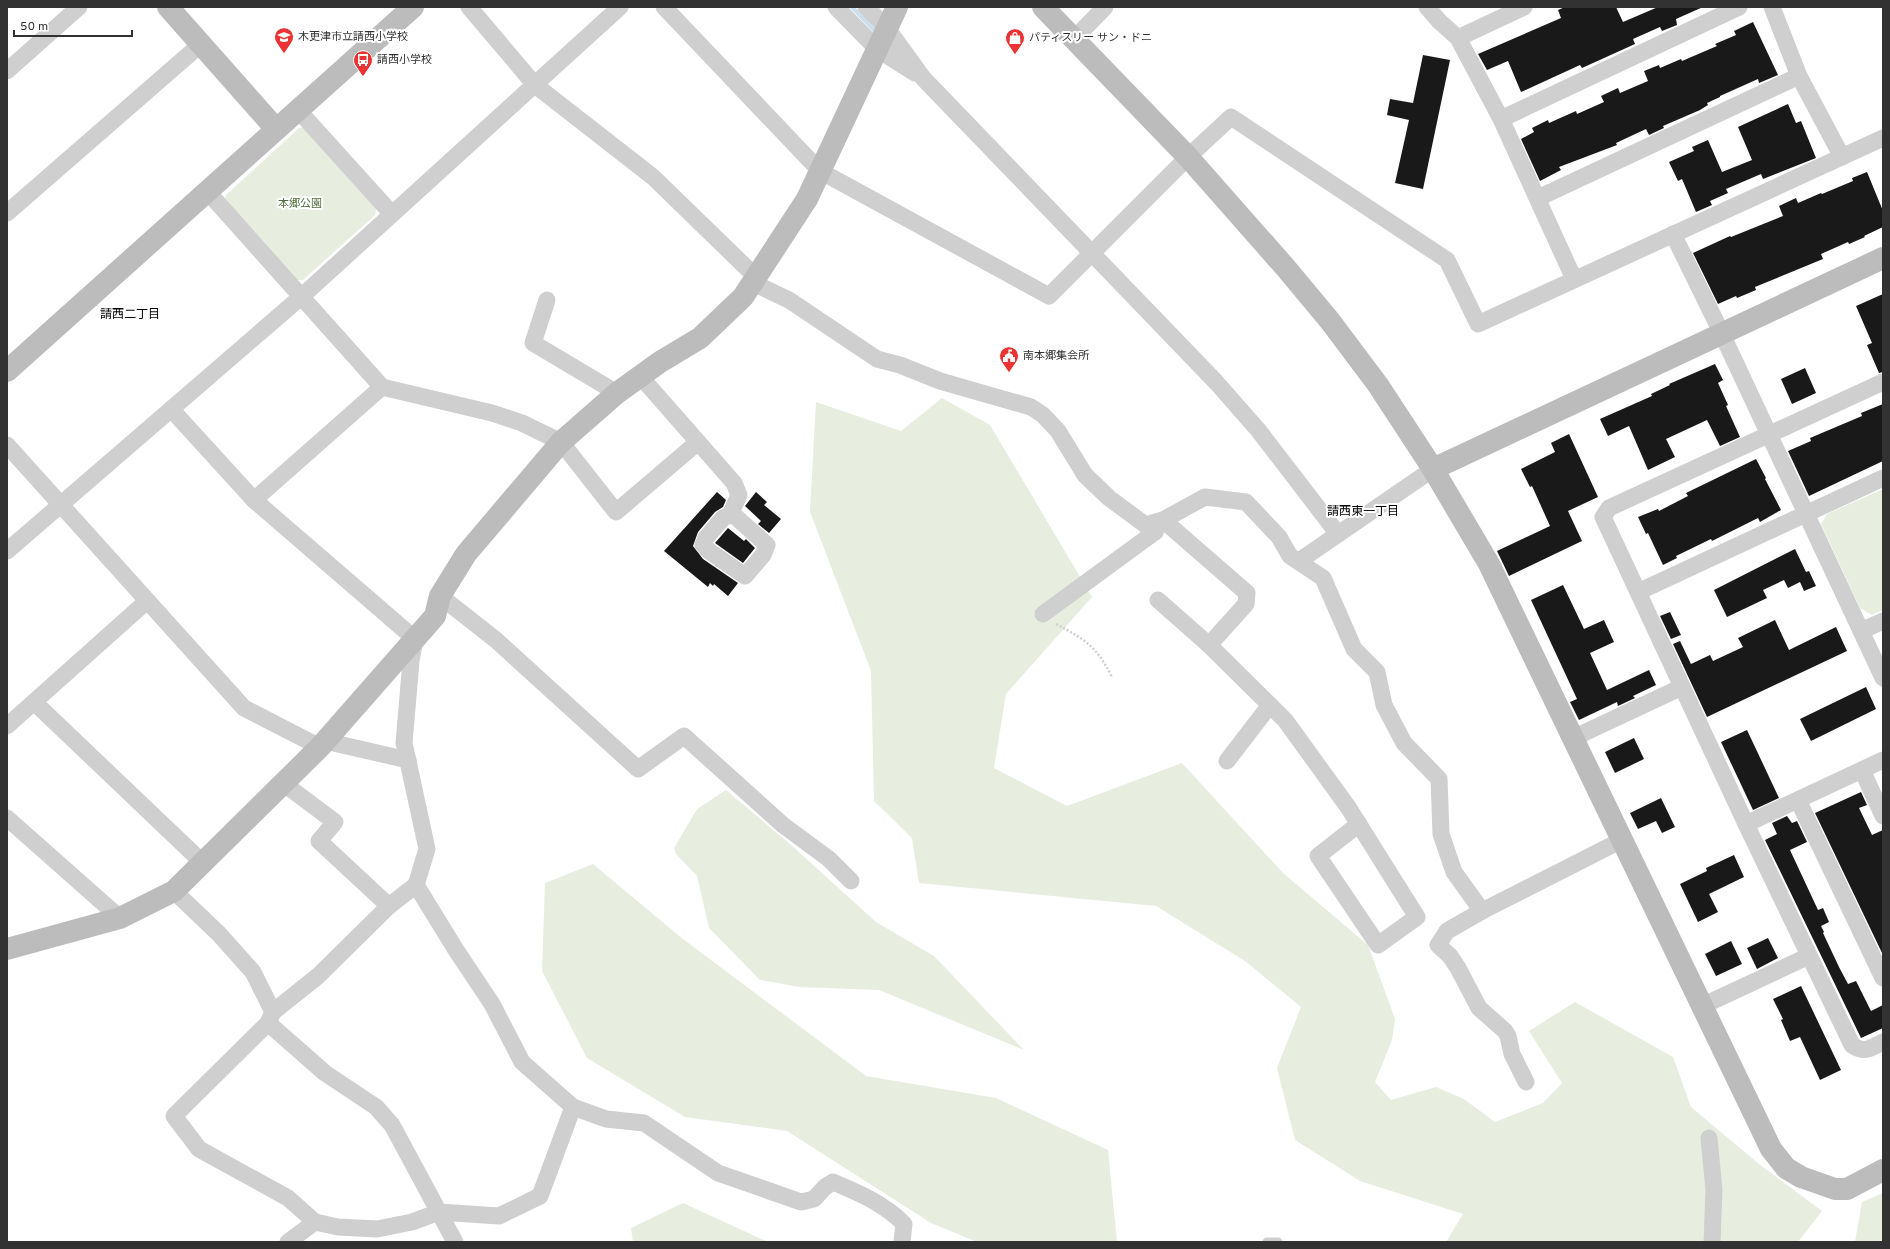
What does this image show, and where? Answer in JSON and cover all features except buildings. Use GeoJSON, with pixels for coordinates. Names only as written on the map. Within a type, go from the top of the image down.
{"type":"FeatureCollection","features":[{"type":"Feature","properties":{"kind":"street"},"geometry":{"type":"LineString","coordinates":[[7,71],[79,7]]}},
{"type":"Feature","properties":{"kind":"street"},"geometry":{"type":"LineString","coordinates":[[168,7],[276,130]]}},
{"type":"Feature","properties":{"kind":"street"},"geometry":{"type":"LineString","coordinates":[[7,370],[413,7]]}},
{"type":"Feature","properties":{"kind":"street"},"geometry":{"type":"LineString","coordinates":[[469,7],[535,85],[653,177],[755,280],[789,300],[877,359],[940,381],[1031,407],[1043,415],[1058,430],[1085,475],[1109,498],[1159,526],[1247,593],[1246,604],[1209,645]]}},
{"type":"Feature","properties":{"kind":"street"},"geometry":{"type":"LineString","coordinates":[[7,551],[301,298],[620,7]]}},
{"type":"Feature","properties":{"kind":"street"},"geometry":{"type":"LineString","coordinates":[[664,7],[820,171],[1049,296],[1188,157],[1231,117],[1447,260],[1478,324],[1883,138]]}},
{"type":"Feature","properties":{"kind":"street"},"geometry":{"type":"LineString","coordinates":[[836,7],[877,49],[923,78]]}},
{"type":"Feature","properties":{"kind":"street"},"geometry":{"type":"LineString","coordinates":[[866,7],[887,28],[923,78],[1216,382],[1258,431],[1338,534]]}},
{"type":"Feature","properties":{"kind":"street"},"geometry":{"type":"LineString","coordinates":[[7,949],[120,918],[174,891],[322,744],[435,616],[440,596],[466,554],[561,442],[617,393],[660,362],[700,338],[743,296],[755,280],[807,199],[897,7]]}},
{"type":"Feature","properties":{"kind":"street"},"geometry":{"type":"LineString","coordinates":[[1043,7],[1188,157],[1242,216],[1330,321],[1378,385],[1433,469],[1489,564],[1771,1149],[1786,1168],[1801,1177],[1835,1189],[1847,1189],[1878,1175]]}},
{"type":"Feature","properties":{"kind":"street"},"geometry":{"type":"LineString","coordinates":[[1074,39],[1105,7]]}},
{"type":"Feature","properties":{"kind":"street"},"geometry":{"type":"LineString","coordinates":[[1427,7],[1439,21],[1458,38],[1501,119],[1574,279]]}},
{"type":"Feature","properties":{"kind":"street"},"geometry":{"type":"LineString","coordinates":[[1458,38],[1524,7]]}},
{"type":"Feature","properties":{"kind":"street"},"geometry":{"type":"LineString","coordinates":[[1501,119],[1739,7]]}},
{"type":"Feature","properties":{"kind":"street"},"geometry":{"type":"LineString","coordinates":[[1772,7],[1799,76],[1842,157]]}},
{"type":"Feature","properties":{"kind":"street"},"geometry":{"type":"LineString","coordinates":[[7,213],[201,44]]}},
{"type":"Feature","properties":{"kind":"street"},"geometry":{"type":"LineString","coordinates":[[1538,198],[1799,76]]}},
{"type":"Feature","properties":{"kind":"street"},"geometry":{"type":"LineString","coordinates":[[298,110],[392,214]]}},
{"type":"Feature","properties":{"kind":"street"},"geometry":{"type":"LineString","coordinates":[[207,191],[382,387],[492,413],[522,423],[561,442],[616,512],[698,442]]}},
{"type":"Feature","properties":{"kind":"street"},"geometry":{"type":"LineString","coordinates":[[1673,234],[1722,334],[1883,678]]}},
{"type":"Feature","properties":{"kind":"street"},"geometry":{"type":"LineString","coordinates":[[1299,561],[1433,469],[1883,258]]}},
{"type":"Feature","properties":{"kind":"street"},"geometry":{"type":"LineString","coordinates":[[547,300],[533,343],[617,393]]}},
{"type":"Feature","properties":{"kind":"street"},"geometry":{"type":"LineString","coordinates":[[640,376],[734,483],[739,495],[730,515]]}},
{"type":"Feature","properties":{"kind":"street"},"geometry":{"type":"LineString","coordinates":[[1883,382],[1609,508],[1605,512],[1604,521],[1746,824],[1852,1045],[1859,1050],[1865,1051],[1883,1042]]}},
{"type":"Feature","properties":{"kind":"street"},"geometry":{"type":"LineString","coordinates":[[254,500],[382,387]]}},
{"type":"Feature","properties":{"kind":"street"},"geometry":{"type":"LineString","coordinates":[[172,409],[254,500],[415,639]]}},
{"type":"Feature","properties":{"kind":"street"},"geometry":{"type":"LineString","coordinates":[[7,445],[244,708],[322,744],[408,760]]}},
{"type":"Feature","properties":{"kind":"street"},"geometry":{"type":"LineString","coordinates":[[1638,592],[1883,478]]}},
{"type":"Feature","properties":{"kind":"street"},"geometry":{"type":"LineString","coordinates":[[1043,614],[1159,526],[1206,497],[1246,502],[1279,537],[1290,556],[1323,578],[1354,649],[1377,672],[1384,705],[1404,743],[1439,779],[1441,834],[1454,872],[1482,911]]}},
{"type":"Feature","properties":{"kind":"street"},"geometry":{"type":"LineString","coordinates":[[440,596],[496,640],[638,769],[684,736],[783,825],[829,859],[851,881]]}},
{"type":"Feature","properties":{"kind":"street"},"geometry":{"type":"LineString","coordinates":[[1158,600],[1209,645],[1285,720],[1359,824],[1417,917],[1378,945],[1318,856],[1359,824]]}},
{"type":"Feature","properties":{"kind":"street"},"geometry":{"type":"LineString","coordinates":[[7,726],[147,601]]}},
{"type":"Feature","properties":{"kind":"street"},"geometry":{"type":"LineString","coordinates":[[1861,631],[1883,621]]}},
{"type":"Feature","properties":{"kind":"street"},"geometry":{"type":"LineString","coordinates":[[415,639],[411,661],[404,743],[427,849],[416,885],[389,906],[318,976],[271,1017],[174,1116],[199,1149],[288,1198],[315,1222],[338,1227],[377,1229],[412,1222],[440,1212],[499,1216],[540,1196],[573,1107]]}},
{"type":"Feature","properties":{"kind":"street"},"geometry":{"type":"LineString","coordinates":[[1573,738],[1682,687]]}},
{"type":"Feature","properties":{"kind":"street"},"geometry":{"type":"LineString","coordinates":[[34,702],[203,863]]}},
{"type":"Feature","properties":{"kind":"street"},"geometry":{"type":"LineString","coordinates":[[1227,761],[1270,705]]}},
{"type":"Feature","properties":{"kind":"street"},"geometry":{"type":"LineString","coordinates":[[1746,824],[1883,760]]}},
{"type":"Feature","properties":{"kind":"street"},"geometry":{"type":"LineString","coordinates":[[1862,770],[1883,816]]}},
{"type":"Feature","properties":{"kind":"street"},"geometry":{"type":"LineString","coordinates":[[283,783],[335,822],[319,841],[389,906]]}},
{"type":"Feature","properties":{"kind":"street"},"geometry":{"type":"LineString","coordinates":[[1798,800],[1883,978]]}},
{"type":"Feature","properties":{"kind":"street"},"geometry":{"type":"LineString","coordinates":[[7,818],[120,918]]}},
{"type":"Feature","properties":{"kind":"street"},"geometry":{"type":"LineString","coordinates":[[1526,1082],[1512,1054],[1508,1036],[1505,1031],[1479,1008],[1458,968],[1450,956],[1438,945],[1447,931],[1482,911],[1622,840]]}},
{"type":"Feature","properties":{"kind":"street"},"geometry":{"type":"LineString","coordinates":[[416,885],[456,950],[492,1004],[522,1062],[573,1107],[606,1118],[644,1123],[718,1173],[801,1202],[814,1199],[833,1182],[864,1196],[896,1215],[904,1224],[902,1242]]}},
{"type":"Feature","properties":{"kind":"street"},"geometry":{"type":"LineString","coordinates":[[174,891],[219,934],[253,972],[271,1017],[325,1073],[376,1107],[392,1124],[455,1242]]}},
{"type":"Feature","properties":{"kind":"street"},"geometry":{"type":"LineString","coordinates":[[1702,1006],[1809,956]]}},
{"type":"Feature","properties":{"kind":"street"},"geometry":{"type":"LineString","coordinates":[[1709,1138],[1714,1190],[1712,1242]]}},
{"type":"Feature","properties":{"kind":"street"},"geometry":{"type":"LineString","coordinates":[[288,1242],[315,1222]]}},
{"type":"Feature","properties":{"kind":"lane"},"geometry":{"type":"LineString","coordinates":[[1267,1242],[1278,1242]]}},
{"type":"Feature","properties":{"kind":"path"},"geometry":{"type":"LineString","coordinates":[[1043,614],[1051,622],[1080,636],[1094,648],[1112,677]]}},
{"type":"Feature","properties":{"kind":"green space","name":"本郷公園"},"geometry":{"type":"Polygon","coordinates":[[[305,127],[377,205],[375,215],[303,280],[294,280],[224,203],[226,195],[299,128],[305,127]]]}},
{"type":"Feature","properties":{"kind":"green space"},"geometry":{"type":"Polygon","coordinates":[[[942,398],[990,425],[1092,597],[1006,694],[994,768],[1067,806],[1182,763],[1283,873],[1368,945],[1395,1019],[1392,1040],[1375,1082],[1391,1100],[1436,1087],[1464,1099],[1495,1122],[1543,1103],[1562,1083],[1529,1031],[1575,1002],[1673,1057],[1691,1107],[1759,1164],[1822,1211],[1798,1242],[1446,1242],[1463,1214],[1360,1181],[1295,1140],[1277,1068],[1301,1007],[1245,961],[1156,906],[919,883],[912,838],[874,801],[871,671],[810,512],[816,402],[901,431],[942,398]]]}},
{"type":"Feature","properties":{"kind":"green space"},"geometry":{"type":"Polygon","coordinates":[[[1883,489],[1883,610],[1872,615],[1860,608],[1821,524],[1827,514],[1883,489]]]}},
{"type":"Feature","properties":{"kind":"green space"},"geometry":{"type":"Polygon","coordinates":[[[726,790],[790,844],[876,922],[934,956],[1024,1050],[879,990],[799,987],[760,980],[709,928],[697,876],[676,854],[674,848],[697,809],[726,790]]]}},
{"type":"Feature","properties":{"kind":"green space"},"geometry":{"type":"Polygon","coordinates":[[[593,864],[683,939],[866,1076],[996,1098],[1108,1150],[1117,1242],[977,1242],[931,1223],[787,1131],[685,1117],[587,1058],[542,971],[545,883],[593,864]]]}},
{"type":"Feature","properties":{"kind":"green space"},"geometry":{"type":"Polygon","coordinates":[[[1883,1193],[1883,1242],[1855,1242],[1862,1202],[1883,1193]]]}},
{"type":"Feature","properties":{"kind":"green space"},"geometry":{"type":"Polygon","coordinates":[[[683,1203],[768,1242],[633,1242],[631,1228],[683,1203]]]}},
{"type":"Feature","properties":{"kind":"waterway"},"geometry":{"type":"LineString","coordinates":[[852,7],[875,31]]}},
{"type":"Feature","properties":{"kind":"place","name":"木更津市立請西小学校"},"geometry":{"type":"Point","coordinates":[284,54]}},
{"type":"Feature","properties":{"kind":"place","name":"パティスリー サン・ドニ"},"geometry":{"type":"Point","coordinates":[1015,55]}},
{"type":"Feature","properties":{"kind":"place","name":"請西小学校"},"geometry":{"type":"Point","coordinates":[363,77]}},
{"type":"Feature","properties":{"kind":"place","name":"南本郷集会所"},"geometry":{"type":"Point","coordinates":[1009,373]}},
{"type":"Feature","properties":{"kind":"district","name":"請西二丁目"},"geometry":{"type":"Point","coordinates":[130,315]}},
{"type":"Feature","properties":{"kind":"district","name":"請西東一丁目"},"geometry":{"type":"Point","coordinates":[1363,512]}}]}
